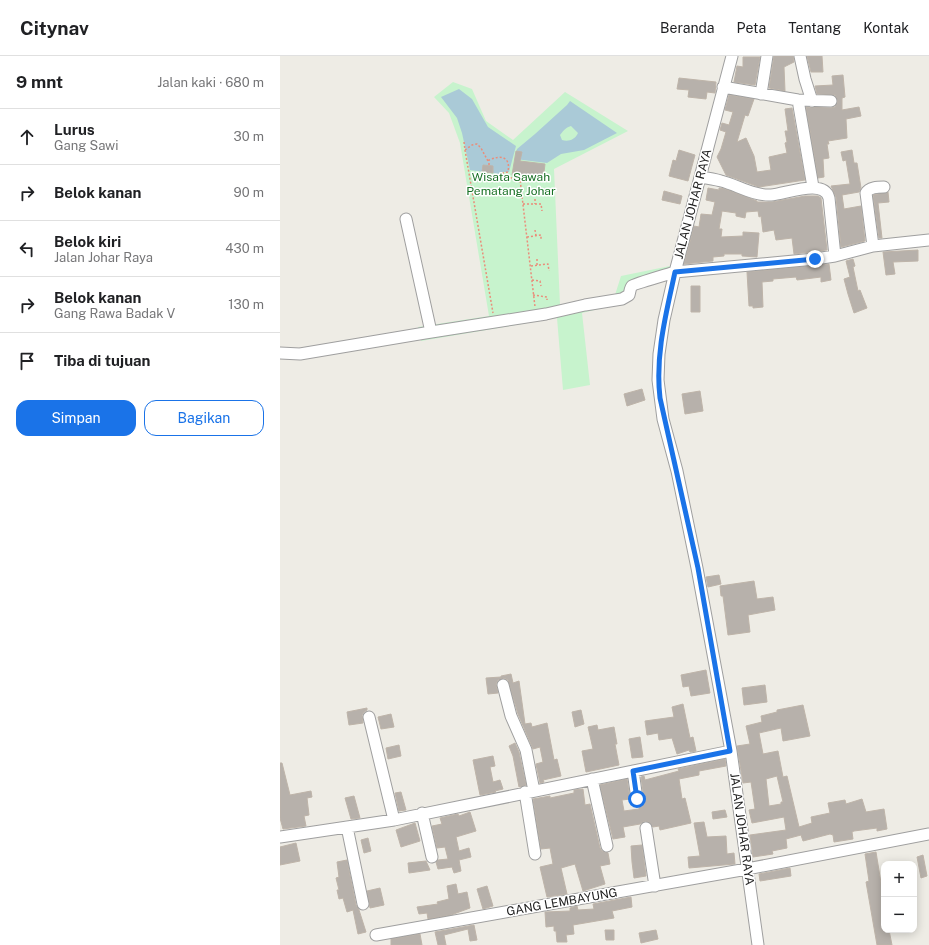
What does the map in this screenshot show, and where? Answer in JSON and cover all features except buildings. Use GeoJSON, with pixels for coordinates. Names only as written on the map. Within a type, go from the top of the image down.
{"type":"FeatureCollection","features":[{"type":"Feature","properties":{"kind":"street","name":"JALAN JOHAR RAYA"},"geometry":{"type":"LineString","coordinates":[[732,56],[675,272],[664,320],[659,354],[658,380],[660,398],[698,568],[730,751],[758,945]]}},
{"type":"Feature","properties":{"kind":"street"},"geometry":{"type":"LineString","coordinates":[[761,94],[767,56]]}},
{"type":"Feature","properties":{"kind":"street"},"geometry":{"type":"LineString","coordinates":[[800,56],[805,79],[812,100]]}},
{"type":"Feature","properties":{"kind":"street"},"geometry":{"type":"LineString","coordinates":[[723,87],[798,100],[831,101]]}},
{"type":"Feature","properties":{"kind":"street"},"geometry":{"type":"LineString","coordinates":[[798,100],[813,187]]}},
{"type":"Feature","properties":{"kind":"street"},"geometry":{"type":"LineString","coordinates":[[700,177],[720,180],[754,192],[768,195],[813,187],[822,188],[829,194],[835,256]]}},
{"type":"Feature","properties":{"kind":"street"},"geometry":{"type":"LineString","coordinates":[[872,246],[866,193],[870,188],[884,187]]}},
{"type":"Feature","properties":{"kind":"street"},"geometry":{"type":"LineString","coordinates":[[406,219],[431,332]]}},
{"type":"Feature","properties":{"kind":"street"},"geometry":{"type":"LineString","coordinates":[[280,354],[300,354],[536,315],[622,299],[629,295],[630,288],[634,284],[659,278],[675,272],[815,259],[835,256],[872,246],[929,240]]}},
{"type":"Feature","properties":{"kind":"street"},"geometry":{"type":"LineString","coordinates":[[504,685],[511,716],[526,750],[536,854]]}},
{"type":"Feature","properties":{"kind":"street"},"geometry":{"type":"LineString","coordinates":[[369,717],[394,820]]}},
{"type":"Feature","properties":{"kind":"street"},"geometry":{"type":"LineString","coordinates":[[280,838],[394,820],[422,813],[730,751]]}},
{"type":"Feature","properties":{"kind":"street"},"geometry":{"type":"LineString","coordinates":[[633,771],[637,799]]}},
{"type":"Feature","properties":{"kind":"street"},"geometry":{"type":"LineString","coordinates":[[592,779],[607,846]]}},
{"type":"Feature","properties":{"kind":"street"},"geometry":{"type":"LineString","coordinates":[[422,813],[432,857]]}},
{"type":"Feature","properties":{"kind":"street"},"geometry":{"type":"LineString","coordinates":[[347,827],[363,904]]}},
{"type":"Feature","properties":{"kind":"street"},"geometry":{"type":"LineString","coordinates":[[646,828],[655,886]]}},
{"type":"Feature","properties":{"kind":"street","name":"GANG LEMBAYUNG"},"geometry":{"type":"LineString","coordinates":[[376,935],[655,886],[929,834]]}},
{"type":"Feature","properties":{"kind":"path"},"geometry":{"type":"LineString","coordinates":[[464,142],[494,322]]}},
{"type":"Feature","properties":{"kind":"path"},"geometry":{"type":"LineString","coordinates":[[465,150],[472,145],[477,144],[488,161],[488,165]]}},
{"type":"Feature","properties":{"kind":"path"},"geometry":{"type":"LineString","coordinates":[[488,161],[497,157],[502,157],[506,160],[508,169],[508,172],[503,173],[503,177],[520,178],[536,315]]}},
{"type":"Feature","properties":{"kind":"path"},"geometry":{"type":"LineString","coordinates":[[535,199],[535,204]]}},
{"type":"Feature","properties":{"kind":"path"},"geometry":{"type":"LineString","coordinates":[[523,204],[542,204],[542,211]]}},
{"type":"Feature","properties":{"kind":"path"},"geometry":{"type":"LineString","coordinates":[[535,230],[536,236]]}},
{"type":"Feature","properties":{"kind":"path"},"geometry":{"type":"LineString","coordinates":[[527,237],[541,235],[541,239]]}},
{"type":"Feature","properties":{"kind":"path"},"geometry":{"type":"LineString","coordinates":[[537,259],[537,266]]}},
{"type":"Feature","properties":{"kind":"path"},"geometry":{"type":"LineString","coordinates":[[530,266],[548,264],[549,271]]}},
{"type":"Feature","properties":{"kind":"path"},"geometry":{"type":"LineString","coordinates":[[532,280],[540,281],[541,286]]}},
{"type":"Feature","properties":{"kind":"path"},"geometry":{"type":"LineString","coordinates":[[533,295],[546,297],[547,300]]}},
{"type":"Feature","properties":{"kind":"green space","name":"Wisata Sawah Pematang Johar"},"geometry":{"type":"Polygon","coordinates":[[[453,82],[472,89],[486,121],[513,140],[565,92],[628,131],[554,169],[560,305],[615,295],[621,276],[670,266],[669,279],[636,288],[630,301],[582,313],[590,385],[563,390],[557,318],[421,341],[418,327],[489,316],[460,143],[449,113],[434,97],[453,82]]]}},
{"type":"Feature","properties":{"kind":"water"},"geometry":{"type":"Polygon","coordinates":[[[459,89],[472,99],[488,127],[516,146],[509,172],[499,174],[470,170],[462,133],[457,118],[441,97],[459,89]]]}},
{"type":"Feature","properties":{"kind":"water"},"geometry":{"type":"Polygon","coordinates":[[[570,101],[617,133],[584,150],[561,154],[547,163],[515,159],[517,149],[570,101]],[[571,126],[565,129],[560,135],[562,140],[569,141],[578,133],[571,126]]]}},
{"type":"Feature","properties":{"kind":"route"},"geometry":{"type":"LineString","coordinates":[[637,799],[633,771],[730,751],[698,568],[660,398],[658,380],[659,354],[664,320],[675,272],[815,259]]}}]}
